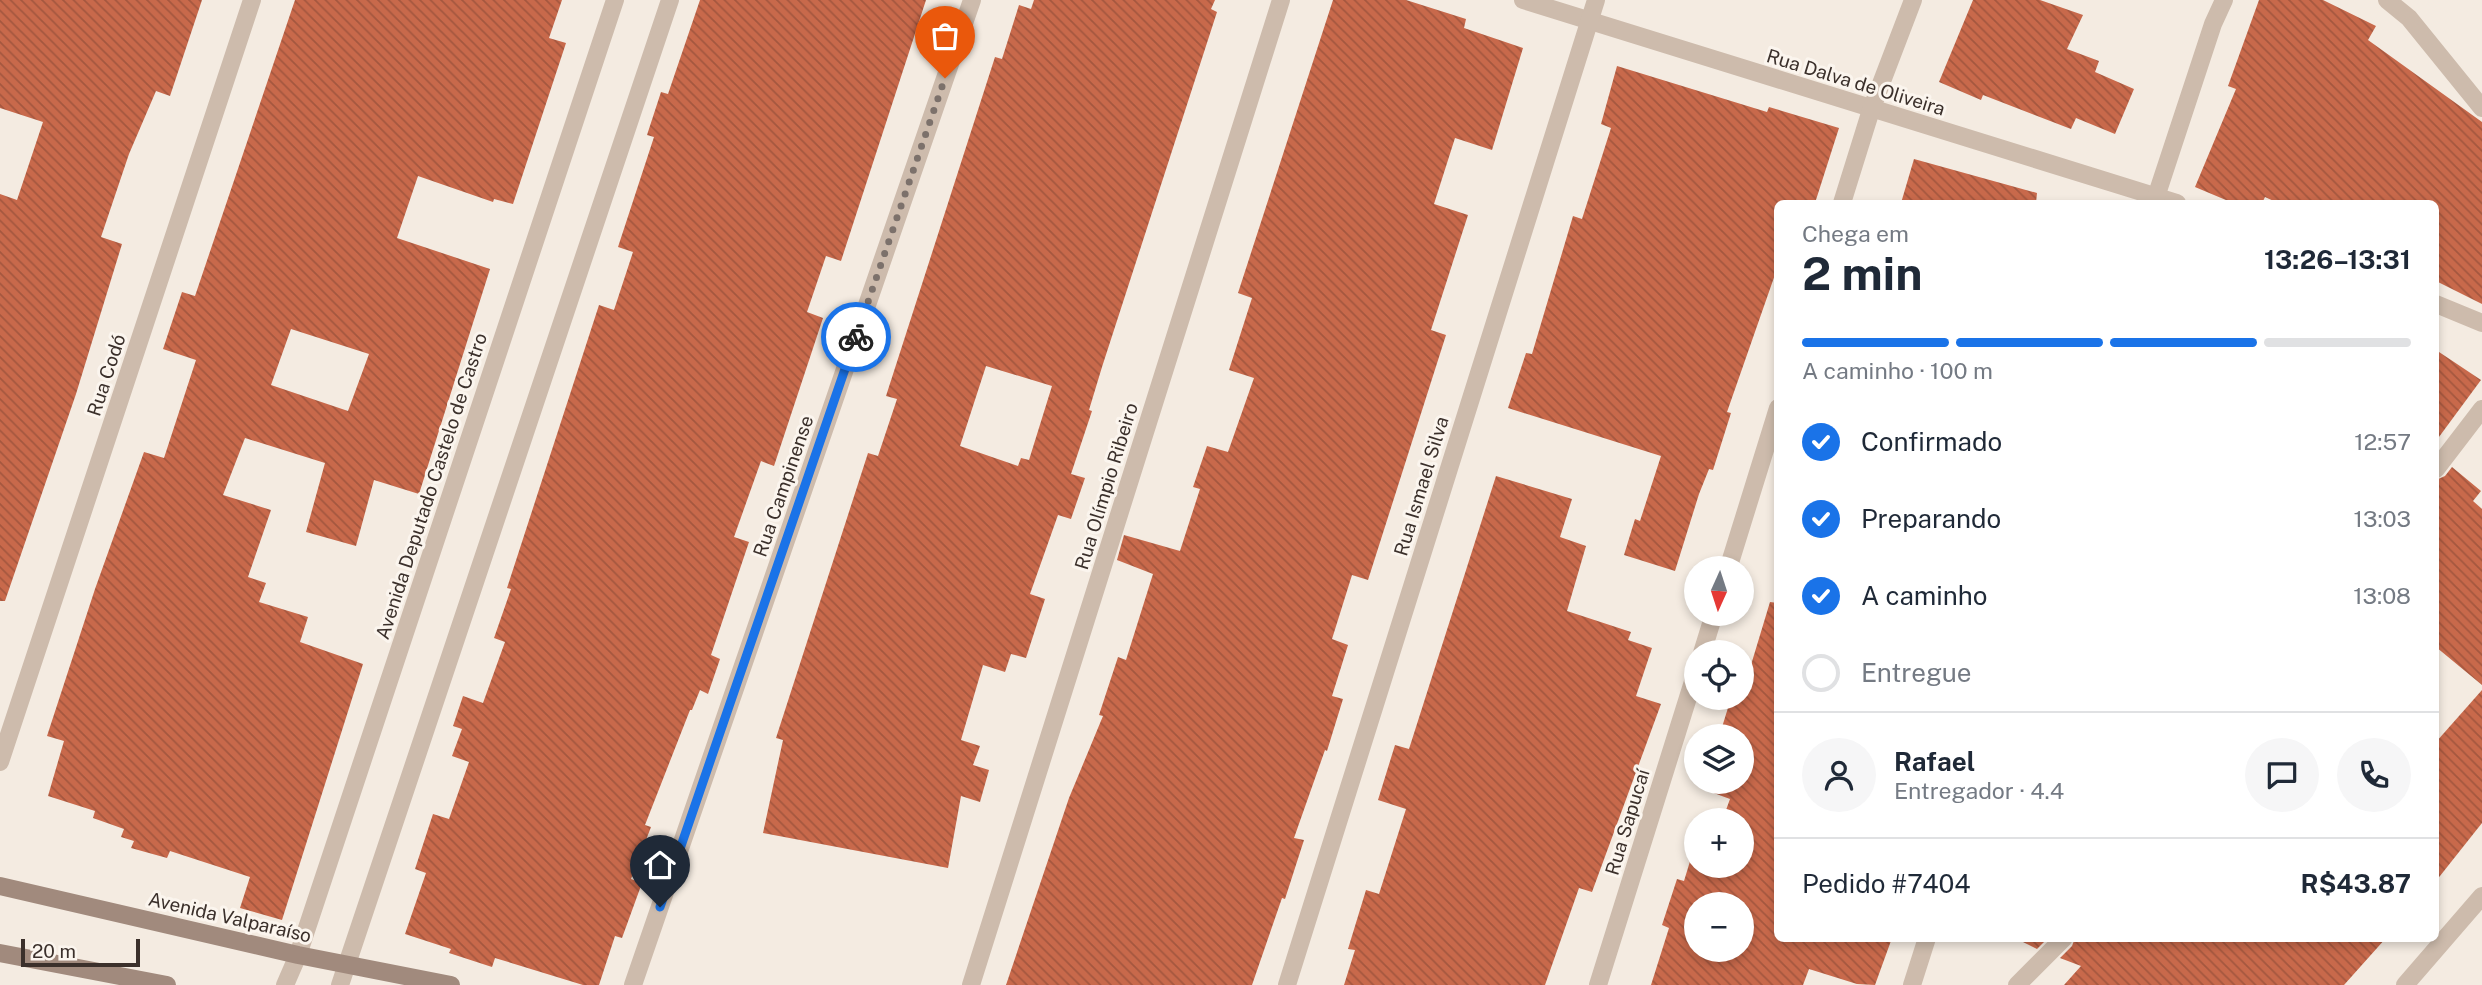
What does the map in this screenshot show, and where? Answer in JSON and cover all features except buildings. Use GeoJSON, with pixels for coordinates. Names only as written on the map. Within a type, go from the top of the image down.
{"type":"FeatureCollection","features":[{"type":"Feature","properties":{"kind":"main road","name":"Avenida Valparaíso"},"geometry":{"type":"LineString","coordinates":[[0,886],[298,955],[451,985]]}},
{"type":"Feature","properties":{"kind":"main road"},"geometry":{"type":"LineString","coordinates":[[0,953],[167,985]]}},
{"type":"Feature","properties":{"kind":"street","name":"Rua Codó"},"geometry":{"type":"LineString","coordinates":[[0,762],[252,0]]}},
{"type":"Feature","properties":{"kind":"street","name":"Avenida Deputado Castelo de Castro"},"geometry":{"type":"LineString","coordinates":[[285,985],[298,955],[615,0]]}},
{"type":"Feature","properties":{"kind":"street"},"geometry":{"type":"LineString","coordinates":[[340,985],[670,0]]}},
{"type":"Feature","properties":{"kind":"street","name":"Rua Campinense"},"geometry":{"type":"LineString","coordinates":[[633,985],[972,0]]}},
{"type":"Feature","properties":{"kind":"street","name":"Rua Olímpio Ribeiro"},"geometry":{"type":"LineString","coordinates":[[971,985],[1281,0]]}},
{"type":"Feature","properties":{"kind":"street","name":"Rua Dalva de Oliveira"},"geometry":{"type":"LineString","coordinates":[[1522,0],[2155,199]]}},
{"type":"Feature","properties":{"kind":"street","name":"Rua Ismael Silva"},"geometry":{"type":"LineString","coordinates":[[1287,985],[1596,0]]}},
{"type":"Feature","properties":{"kind":"street"},"geometry":{"type":"LineString","coordinates":[[1843,200],[1871,110],[1913,0]]}},
{"type":"Feature","properties":{"kind":"street"},"geometry":{"type":"LineString","coordinates":[[2155,199],[2213,24],[2224,0]]}},
{"type":"Feature","properties":{"kind":"street"},"geometry":{"type":"LineString","coordinates":[[2387,0],[2409,18],[2482,108]]}},
{"type":"Feature","properties":{"kind":"street"},"geometry":{"type":"LineString","coordinates":[[2439,305],[2482,323]]}},
{"type":"Feature","properties":{"kind":"street"},"geometry":{"type":"LineString","coordinates":[[2439,465],[2482,410]]}},
{"type":"Feature","properties":{"kind":"street"},"geometry":{"type":"LineString","coordinates":[[1732,556],[1774,421]]}},
{"type":"Feature","properties":{"kind":"street","name":"Rua Sapucaí"},"geometry":{"type":"LineString","coordinates":[[1598,985],[1684,710]]}},
{"type":"Feature","properties":{"kind":"street"},"geometry":{"type":"LineString","coordinates":[[2405,985],[2482,896]]}},
{"type":"Feature","properties":{"kind":"street"},"geometry":{"type":"LineString","coordinates":[[1912,985],[1926,942]]}},
{"type":"Feature","properties":{"kind":"street"},"geometry":{"type":"LineString","coordinates":[[2017,985],[2060,942]]}},
{"type":"Feature","properties":{"kind":"way so far"},"geometry":{"type":"LineString","coordinates":[[856,337],[945,78]]}},
{"type":"Feature","properties":{"kind":"route"},"geometry":{"type":"LineString","coordinates":[[660,907],[856,337]]}}]}
